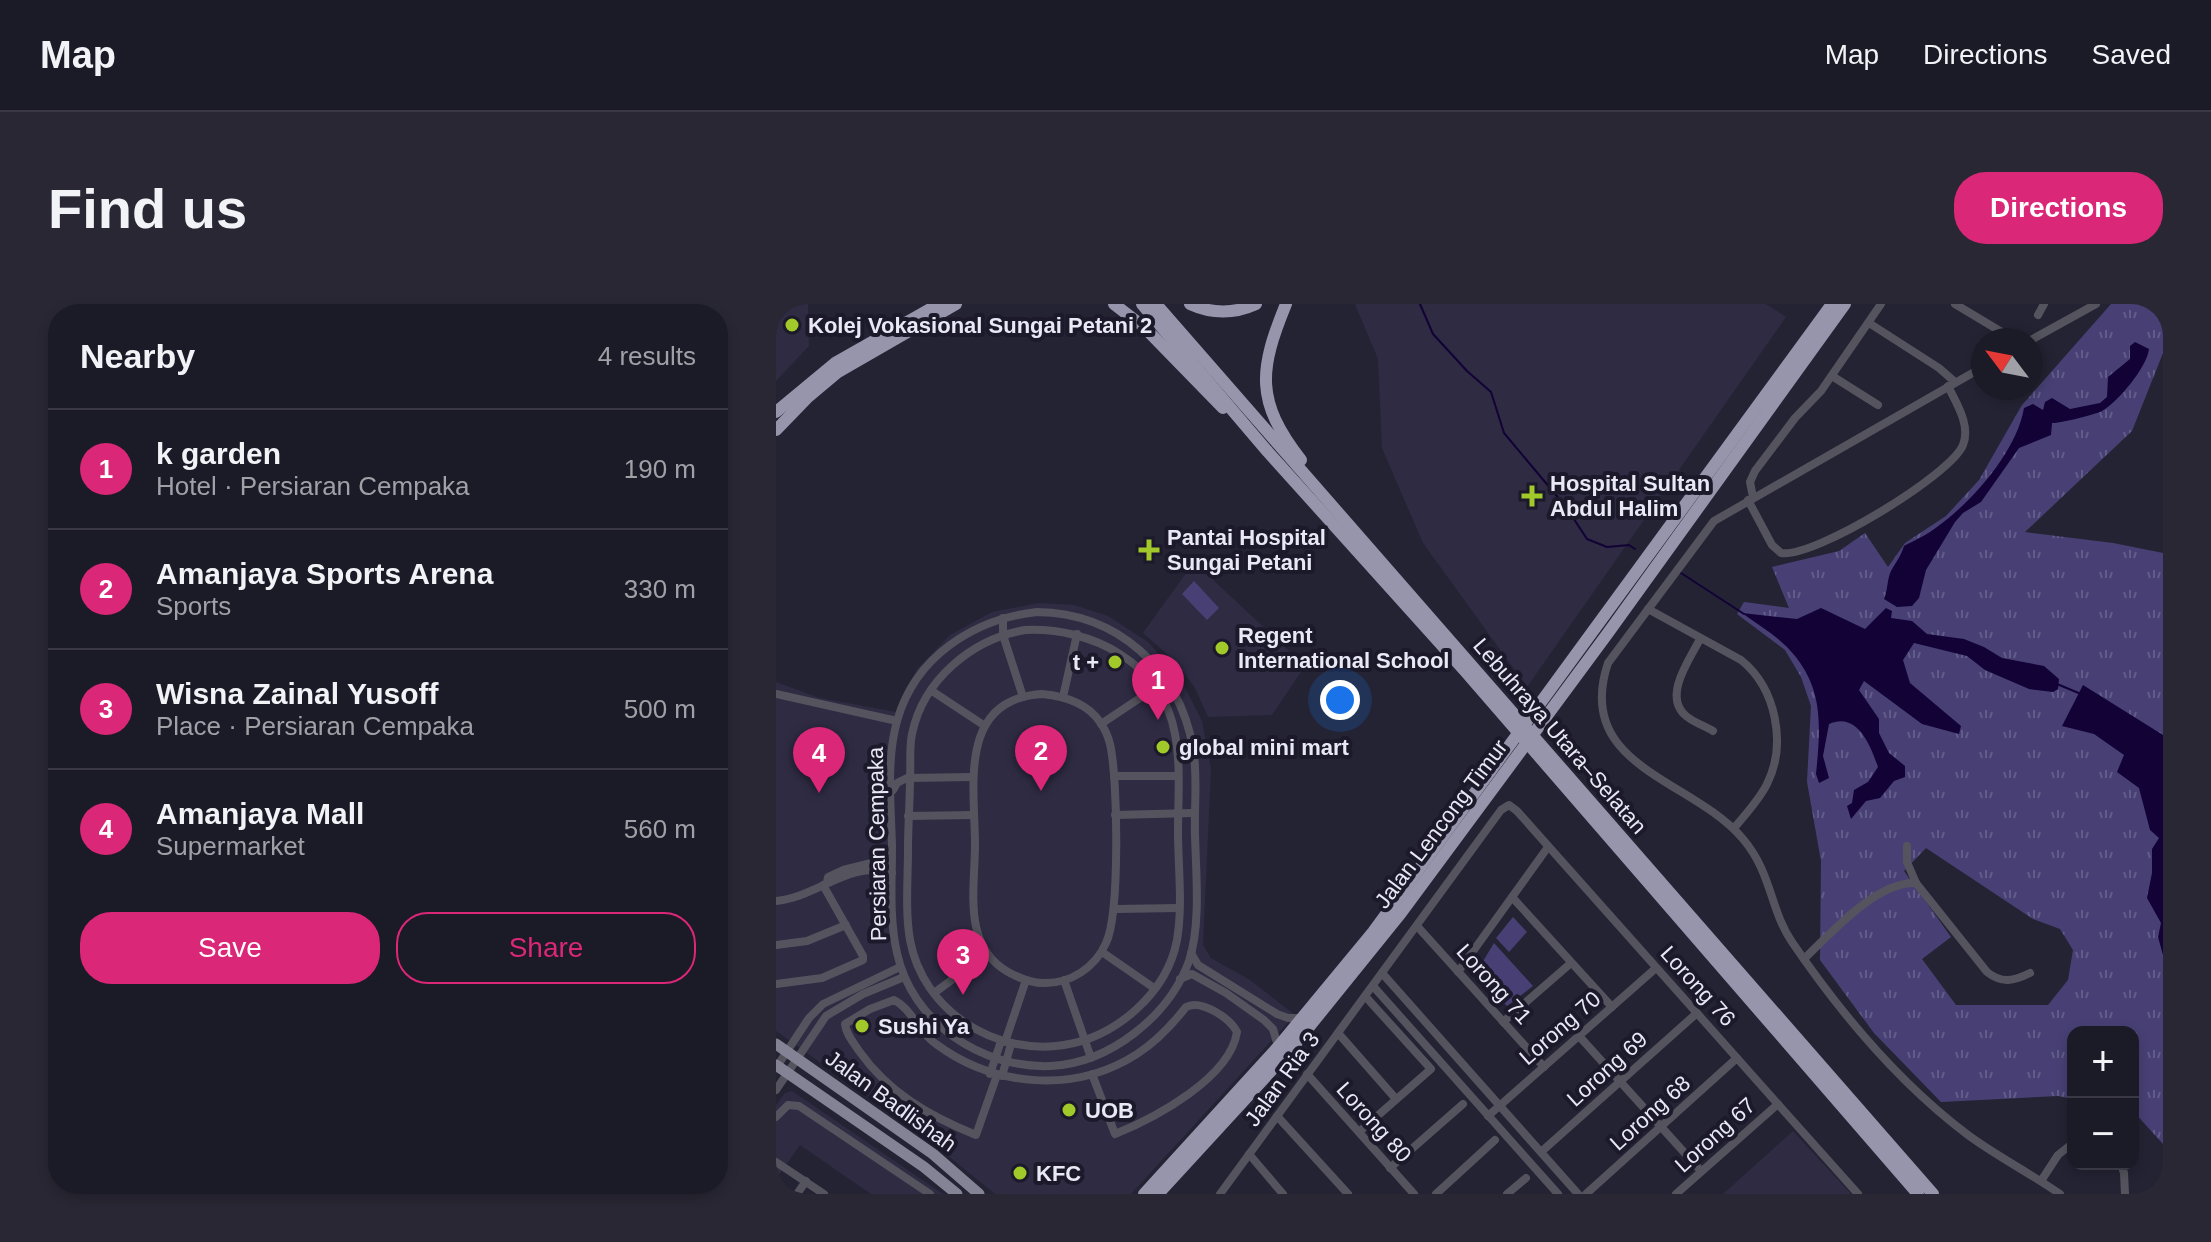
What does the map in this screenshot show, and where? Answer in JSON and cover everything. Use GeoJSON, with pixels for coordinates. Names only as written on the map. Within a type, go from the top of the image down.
{"type":"FeatureCollection","features":[{"type":"Feature","properties":{"kind":"highway"},"geometry":{"type":"LineString","coordinates":[[776,412],[835,363],[932,304]]}},
{"type":"Feature","properties":{"kind":"highway"},"geometry":{"type":"LineString","coordinates":[[900,324],[939,304]]}},
{"type":"Feature","properties":{"kind":"highway"},"geometry":{"type":"LineString","coordinates":[[930,320],[956,304]]}},
{"type":"Feature","properties":{"kind":"highway"},"geometry":{"type":"LineString","coordinates":[[776,430],[838,372],[871,351],[965,304]]}},
{"type":"Feature","properties":{"kind":"highway"},"geometry":{"type":"LineString","coordinates":[[1114,304],[1145,328],[1268,452]]}},
{"type":"Feature","properties":{"kind":"highway","name":"Lebuhraya Utara–Selatan"},"geometry":{"type":"LineString","coordinates":[[1142,304],[1268,452],[1465,671],[1516,723]]}},
{"type":"Feature","properties":{"kind":"highway","name":"Lebuhraya Utara–Selatan"},"geometry":{"type":"LineString","coordinates":[[1156,304],[1345,519],[1918,1194]]}},
{"type":"Feature","properties":{"kind":"highway"},"geometry":{"type":"LineString","coordinates":[[1190,304],[1216,312],[1256,304]]}},
{"type":"Feature","properties":{"kind":"highway"},"geometry":{"type":"LineString","coordinates":[[1286,304],[1267,356],[1265,384],[1268,400],[1293,450],[1345,519]]}},
{"type":"Feature","properties":{"kind":"highway","name":"Jalan Lencong Timur"},"geometry":{"type":"LineString","coordinates":[[1144,1194],[1304,1018],[1373,932],[1832,304]]}},
{"type":"Feature","properties":{"kind":"highway","name":"Jalan Lencong Timur"},"geometry":{"type":"LineString","coordinates":[[1158,1194],[1292,1048],[1401,913],[1599,646],[1845,304]]}},
{"type":"Feature","properties":{"kind":"highway","name":"Lebuhraya Utara–Selatan"},"geometry":{"type":"LineString","coordinates":[[1548,761],[1933,1194]]}},
{"type":"Feature","properties":{"kind":"main road","name":"Jalan Badlishah"},"geometry":{"type":"LineString","coordinates":[[776,1044],[933,1154],[979,1194]]}},
{"type":"Feature","properties":{"kind":"main road","name":"Jalan Badlishah"},"geometry":{"type":"LineString","coordinates":[[779,1068],[924,1167],[957,1194]]}},
{"type":"Feature","properties":{"kind":"street"},"geometry":{"type":"LineString","coordinates":[[1869,323],[1939,368],[1951,384],[1964,426],[1964,440],[1959,451],[1906,496],[1834,539],[1792,554],[1781,553],[1772,545],[1751,498],[1750,482],[1795,418],[1817,397],[1881,304]]}},
{"type":"Feature","properties":{"kind":"street"},"geometry":{"type":"LineString","coordinates":[[2038,315],[2044,304]]}},
{"type":"Feature","properties":{"kind":"street"},"geometry":{"type":"LineString","coordinates":[[2043,333],[2096,304]]}},
{"type":"Feature","properties":{"kind":"street"},"geometry":{"type":"LineString","coordinates":[[1962,306],[1996,328]]}},
{"type":"Feature","properties":{"kind":"street"},"geometry":{"type":"LineString","coordinates":[[1971,373],[1714,521],[1608,663],[1605,723],[1614,740],[1632,761],[1700,801],[1734,828],[1768,877],[1787,934],[1804,959],[1910,1086],[1966,1133],[2060,1194]]}},
{"type":"Feature","properties":{"kind":"street"},"geometry":{"type":"LineString","coordinates":[[1832,376],[1878,405]]}},
{"type":"Feature","properties":{"kind":"street"},"geometry":{"type":"LineString","coordinates":[[1648,609],[1741,660],[1753,671],[1768,697],[1778,738],[1775,760],[1768,783],[1734,828]]}},
{"type":"Feature","properties":{"kind":"street","name":"Persiaran Cempaka"},"geometry":{"type":"LineString","coordinates":[[1037,612],[1077,615],[1123,638],[1148,657],[1166,679],[1185,715],[1194,759],[1195,913],[1191,953],[1180,979],[1140,1028],[1119,1044],[1089,1058],[1051,1066],[995,1058],[959,1041],[937,1022],[916,1000],[904,977],[893,925],[891,767],[897,721],[906,699],[929,664],[957,638],[992,621],[1037,612]]}},
{"type":"Feature","properties":{"kind":"street"},"geometry":{"type":"LineString","coordinates":[[1003,618],[1003,635],[1023,697]]}},
{"type":"Feature","properties":{"kind":"street"},"geometry":{"type":"LineString","coordinates":[[992,621],[1003,635]]}},
{"type":"Feature","properties":{"kind":"street"},"geometry":{"type":"LineString","coordinates":[[1038,629],[1077,634],[1109,646],[1128,658],[1155,688],[1175,731],[1178,908],[1174,952],[1154,988],[1126,1018],[1085,1040],[1037,1047],[1006,1042],[960,1019],[934,993],[920,971],[910,938],[908,816],[911,736],[916,718],[943,675],[972,649],[1003,635],[1038,629]]}},
{"type":"Feature","properties":{"kind":"street"},"geometry":{"type":"LineString","coordinates":[[1063,697],[1077,634]]}},
{"type":"Feature","properties":{"kind":"street"},"geometry":{"type":"LineString","coordinates":[[1700,639],[1678,684],[1676,696],[1684,715],[1713,731]]}},
{"type":"Feature","properties":{"kind":"street"},"geometry":{"type":"LineString","coordinates":[[1101,724],[1155,688]]}},
{"type":"Feature","properties":{"kind":"street"},"geometry":{"type":"LineString","coordinates":[[932,691],[985,726]]}},
{"type":"Feature","properties":{"kind":"street"},"geometry":{"type":"LineString","coordinates":[[776,694],[897,721]]}},
{"type":"Feature","properties":{"kind":"street"},"geometry":{"type":"LineString","coordinates":[[1042,694],[1063,697],[1088,709],[1101,724],[1109,741],[1114,776],[1115,909],[1111,933],[1102,952],[1088,967],[1064,980],[1042,983],[1006,971],[987,954],[973,910],[973,777],[977,743],[985,726],[1002,708],[1023,697],[1042,694]]}},
{"type":"Feature","properties":{"kind":"street"},"geometry":{"type":"LineString","coordinates":[[891,767],[910,778]]}},
{"type":"Feature","properties":{"kind":"street"},"geometry":{"type":"LineString","coordinates":[[1114,776],[1178,776]]}},
{"type":"Feature","properties":{"kind":"street"},"geometry":{"type":"LineString","coordinates":[[891,795],[897,783],[910,778],[973,777]]}},
{"type":"Feature","properties":{"kind":"street","name":"Lorong 76"},"geometry":{"type":"LineString","coordinates":[[1509,805],[1858,1194]]}},
{"type":"Feature","properties":{"kind":"street","name":"Jalan Ria 3"},"geometry":{"type":"LineString","coordinates":[[1220,1194],[1501,810],[1509,805]]}},
{"type":"Feature","properties":{"kind":"street"},"geometry":{"type":"LineString","coordinates":[[1115,815],[1194,813]]}},
{"type":"Feature","properties":{"kind":"street"},"geometry":{"type":"LineString","coordinates":[[908,816],[974,815]]}},
{"type":"Feature","properties":{"kind":"street"},"geometry":{"type":"LineString","coordinates":[[1907,846],[1907,862],[1916,883],[1987,972],[1994,978],[2011,981],[2030,973]]}},
{"type":"Feature","properties":{"kind":"street"},"geometry":{"type":"LineString","coordinates":[[1458,972],[1548,847]]}},
{"type":"Feature","properties":{"kind":"street"},"geometry":{"type":"LineString","coordinates":[[776,984],[810,981],[861,962],[863,956],[825,884],[828,877],[843,870],[892,858]]}},
{"type":"Feature","properties":{"kind":"street"},"geometry":{"type":"LineString","coordinates":[[776,901],[793,899],[838,879],[871,869],[892,873]]}},
{"type":"Feature","properties":{"kind":"street"},"geometry":{"type":"LineString","coordinates":[[834,904],[833,892],[838,879]]}},
{"type":"Feature","properties":{"kind":"street"},"geometry":{"type":"LineString","coordinates":[[1804,959],[1878,895],[1903,883],[1916,883]]}},
{"type":"Feature","properties":{"kind":"street"},"geometry":{"type":"LineString","coordinates":[[1512,897],[1612,1007]]}},
{"type":"Feature","properties":{"kind":"street"},"geometry":{"type":"LineString","coordinates":[[1115,909],[1178,908]]}},
{"type":"Feature","properties":{"kind":"street"},"geometry":{"type":"LineString","coordinates":[[776,945],[807,941],[846,925]]}},
{"type":"Feature","properties":{"kind":"street","name":"Lorong 71"},"geometry":{"type":"LineString","coordinates":[[1417,926],[1544,1067]]}},
{"type":"Feature","properties":{"kind":"street"},"geometry":{"type":"LineString","coordinates":[[1102,952],[1154,988]]}},
{"type":"Feature","properties":{"kind":"street"},"geometry":{"type":"LineString","coordinates":[[1191,953],[1198,965],[1277,1014],[1304,1018]]}},
{"type":"Feature","properties":{"kind":"street"},"geometry":{"type":"LineString","coordinates":[[934,993],[987,954]]}},
{"type":"Feature","properties":{"kind":"street"},"geometry":{"type":"LineString","coordinates":[[1503,1022],[1571,963]]}},
{"type":"Feature","properties":{"kind":"street"},"geometry":{"type":"LineString","coordinates":[[792,1055],[809,1018],[823,1004],[900,967]]}},
{"type":"Feature","properties":{"kind":"street","name":"Lorong 70"},"geometry":{"type":"LineString","coordinates":[[1488,1116],[1656,968]]}},
{"type":"Feature","properties":{"kind":"street"},"geometry":{"type":"LineString","coordinates":[[1382,973],[1578,1194]]}},
{"type":"Feature","properties":{"kind":"street"},"geometry":{"type":"LineString","coordinates":[[1180,979],[1189,974],[1197,976],[1226,993],[1270,1025],[1278,1047]]}},
{"type":"Feature","properties":{"kind":"street"},"geometry":{"type":"LineString","coordinates":[[776,1090],[779,1068],[826,1016],[844,1004],[904,977]]}},
{"type":"Feature","properties":{"kind":"street"},"geometry":{"type":"LineString","coordinates":[[996,1075],[995,1058],[1006,1042],[1026,980]]}},
{"type":"Feature","properties":{"kind":"street"},"geometry":{"type":"LineString","coordinates":[[1006,1042],[1006,1061],[996,1075],[976,1135],[929,1114],[898,1093],[861,1054],[846,1032],[845,1024],[870,1009],[891,1001],[898,1002],[932,1041],[970,1066],[996,1075],[1056,1080],[1093,1073],[1135,1055],[1190,1005],[1200,1004],[1232,1024],[1237,1037],[1221,1062],[1192,1092],[1164,1112],[1115,1134],[1093,1073],[1064,980]]}},
{"type":"Feature","properties":{"kind":"street"},"geometry":{"type":"LineString","coordinates":[[1373,986],[1558,1194]]}},
{"type":"Feature","properties":{"kind":"street"},"geometry":{"type":"LineString","coordinates":[[1359,1132],[1431,1069],[1365,996]]}},
{"type":"Feature","properties":{"kind":"street","name":"Lorong 69"},"geometry":{"type":"LineString","coordinates":[[1541,1152],[1697,1013]]}},
{"type":"Feature","properties":{"kind":"street"},"geometry":{"type":"LineString","coordinates":[[1338,1033],[1396,1099]]}},
{"type":"Feature","properties":{"kind":"street"},"geometry":{"type":"LineString","coordinates":[[1579,1036],[1701,1171]]}},
{"type":"Feature","properties":{"kind":"street","name":"Lorong 68"},"geometry":{"type":"LineString","coordinates":[[1586,1194],[1737,1058]]}},
{"type":"Feature","properties":{"kind":"street","name":"Lorong 80"},"geometry":{"type":"LineString","coordinates":[[1307,1074],[1414,1194]]}},
{"type":"Feature","properties":{"kind":"street"},"geometry":{"type":"LineString","coordinates":[[1390,1168],[1463,1104]]}},
{"type":"Feature","properties":{"kind":"street","name":"Lorong 67"},"geometry":{"type":"LineString","coordinates":[[1676,1194],[1778,1104]]}},
{"type":"Feature","properties":{"kind":"street"},"geometry":{"type":"LineString","coordinates":[[776,1117],[788,1105],[799,1106],[930,1194]]}},
{"type":"Feature","properties":{"kind":"street"},"geometry":{"type":"LineString","coordinates":[[1277,1116],[1348,1194]]}},
{"type":"Feature","properties":{"kind":"street"},"geometry":{"type":"LineString","coordinates":[[1436,1194],[1495,1140]]}},
{"type":"Feature","properties":{"kind":"street"},"geometry":{"type":"LineString","coordinates":[[2041,1181],[2058,1155],[2067,1148]]}},
{"type":"Feature","properties":{"kind":"street"},"geometry":{"type":"LineString","coordinates":[[1249,1154],[1283,1194]]}},
{"type":"Feature","properties":{"kind":"street"},"geometry":{"type":"LineString","coordinates":[[776,1162],[824,1194]]}},
{"type":"Feature","properties":{"kind":"street"},"geometry":{"type":"LineString","coordinates":[[2123,1170],[2125,1194]]}},
{"type":"Feature","properties":{"kind":"street"},"geometry":{"type":"LineString","coordinates":[[1507,1194],[1526,1178]]}},
{"type":"Feature","properties":{"kind":"street"},"geometry":{"type":"LineString","coordinates":[[797,1194],[806,1181]]}},
{"type":"Feature","properties":{"kind":"shaded area","name":"Kolej Vokasional Sungai Petani 2"},"geometry":{"type":"Polygon","coordinates":[[[776,304],[808,304],[809,346],[776,381],[776,304]]]}},
{"type":"Feature","properties":{"kind":"shaded area","name":"Hospital Sultan Abdul Halim"},"geometry":{"type":"Polygon","coordinates":[[[1355,304],[1766,304],[1786,317],[1527,687],[1423,543],[1382,448],[1378,359],[1355,304]]]}},
{"type":"Feature","properties":{"kind":"shaded area"},"geometry":{"type":"Polygon","coordinates":[[[2135,342],[2149,349],[2147,356],[2131,383],[2116,400],[2098,413],[2052,423],[2051,435],[2019,448],[1981,502],[1955,522],[1926,570],[1919,598],[1912,606],[1897,607],[1884,599],[1890,574],[1904,546],[1937,527],[1978,490],[2003,458],[2020,424],[2024,408],[2033,404],[2043,410],[2045,402],[2052,398],[2070,409],[2100,403],[2107,397],[2108,377],[2130,359],[2130,346],[2135,342]]]}},
{"type":"Feature","properties":{"kind":"shaded area","name":"Regent International School"},"geometry":{"type":"Polygon","coordinates":[[[1194,562],[1305,666],[1272,715],[1208,717],[1195,688],[1176,662],[1143,633],[1194,562]]]}},
{"type":"Feature","properties":{"kind":"shaded area"},"geometry":{"type":"Polygon","coordinates":[[[1039,603],[1074,605],[1108,616],[1148,642],[1180,678],[1202,721],[1211,769],[1203,945],[1211,958],[1250,980],[1295,1015],[1131,1194],[995,1194],[925,1137],[776,1031],[776,682],[820,698],[896,712],[917,669],[950,635],[992,612],[1039,603]]]}},
{"type":"Feature","properties":{"kind":"shaded area"},"geometry":{"type":"Polygon","coordinates":[[[1821,608],[1865,629],[1886,608],[1892,611],[1891,618],[1912,621],[1927,634],[1964,639],[2002,658],[2044,666],[2059,679],[2058,689],[2053,692],[2029,689],[1985,670],[1967,656],[1914,643],[1903,660],[1910,683],[1961,726],[1959,734],[1922,724],[1864,681],[1859,690],[1879,719],[1879,733],[1889,753],[1905,766],[1905,777],[1894,781],[1880,798],[1866,801],[1851,819],[1847,806],[1852,803],[1854,790],[1868,782],[1878,767],[1867,741],[1848,722],[1829,724],[1823,756],[1829,778],[1819,783],[1816,774],[1819,722],[1808,676],[1787,647],[1742,613],[1797,619],[1821,608]]]}},
{"type":"Feature","properties":{"kind":"shaded area"},"geometry":{"type":"Polygon","coordinates":[[[2083,685],[2163,735],[2163,955],[2158,937],[2161,923],[2147,898],[2152,873],[2152,849],[2159,838],[2150,830],[2139,788],[2117,772],[2124,755],[2094,734],[2062,726],[2083,685]]]}},
{"type":"Feature","properties":{"kind":"shaded area"},"geometry":{"type":"Polygon","coordinates":[[[792,1091],[943,1194],[871,1194],[800,1145],[776,1179],[776,1105],[785,1093],[792,1091]]]}},
{"type":"Feature","properties":{"kind":"shaded area"},"geometry":{"type":"Polygon","coordinates":[[[1793,1131],[1851,1194],[1723,1194],[1793,1131]]]}},
{"type":"Feature","properties":{"kind":"green space"},"geometry":{"type":"Polygon","coordinates":[[[2111,304],[2163,304],[2163,353],[2132,431],[2025,532],[2163,553],[2163,1144],[2139,1118],[2139,1026],[2067,1026],[2067,1098],[1941,1102],[1874,1033],[1820,960],[1821,861],[1807,782],[1811,706],[1801,677],[1785,650],[1737,614],[1744,602],[1789,608],[1772,567],[1839,551],[1865,533],[1888,567],[1905,543],[1946,516],[1979,480],[2022,405],[2026,400],[2043,400],[2043,381],[2111,304]],[[1926,848],[1904,871],[1951,937],[1922,959],[1956,1005],[2048,1005],[2068,980],[2073,950],[2060,929],[2033,919],[1926,848]]]}},
{"type":"Feature","properties":{"kind":"green space"},"geometry":{"type":"Polygon","coordinates":[[[1194,581],[1219,608],[1207,620],[1182,594],[1194,581]]]}},
{"type":"Feature","properties":{"kind":"green space"},"geometry":{"type":"Polygon","coordinates":[[[1513,917],[1527,932],[1509,952],[1496,938],[1513,917]]]}},
{"type":"Feature","properties":{"kind":"green space"},"geometry":{"type":"Polygon","coordinates":[[[1494,943],[1533,986],[1507,1006],[1476,973],[1494,943]]]}},
{"type":"Feature","properties":{"kind":"waterway"},"geometry":{"type":"LineString","coordinates":[[1420,304],[1433,334],[1491,392],[1504,433],[1566,507],[1587,539],[1607,547],[1629,545],[1635,549]]}},
{"type":"Feature","properties":{"kind":"waterway"},"geometry":{"type":"LineString","coordinates":[[1681,573],[1744,614]]}},
{"type":"Feature","properties":{"kind":"waterway"},"geometry":{"type":"LineString","coordinates":[[2057,684],[2081,694]]}},
{"type":"Feature","properties":{"kind":"place","name":"Kolej Vokasional Sungai Petani 2"},"geometry":{"type":"Point","coordinates":[792,325]}},
{"type":"Feature","properties":{"kind":"place","name":"Hospital Sultan Abdul Halim"},"geometry":{"type":"Point","coordinates":[1532,496]}},
{"type":"Feature","properties":{"kind":"place","name":"Pantai Hospital Sungai Petani"},"geometry":{"type":"Point","coordinates":[1149,550]}},
{"type":"Feature","properties":{"kind":"place","name":"Regent International School"},"geometry":{"type":"Point","coordinates":[1222,648]}},
{"type":"Feature","properties":{"kind":"place","name":"t +"},"geometry":{"type":"Point","coordinates":[1115,662]}},
{"type":"Feature","properties":{"kind":"place","name":"k garden"},"geometry":{"type":"Point","coordinates":[1158,720]}},
{"type":"Feature","properties":{"kind":"place","name":"global mini mart"},"geometry":{"type":"Point","coordinates":[1163,747]}},
{"type":"Feature","properties":{"kind":"place","name":"Amanjaya Sports Arena"},"geometry":{"type":"Point","coordinates":[1041,791]}},
{"type":"Feature","properties":{"kind":"place","name":"Amanjaya Mall"},"geometry":{"type":"Point","coordinates":[819,793]}},
{"type":"Feature","properties":{"kind":"place","name":"Wisna Zainal Yusoff"},"geometry":{"type":"Point","coordinates":[963,995]}},
{"type":"Feature","properties":{"kind":"place","name":"Sushi Ya"},"geometry":{"type":"Point","coordinates":[862,1026]}},
{"type":"Feature","properties":{"kind":"place","name":"UOB"},"geometry":{"type":"Point","coordinates":[1069,1110]}},
{"type":"Feature","properties":{"kind":"place","name":"KFC"},"geometry":{"type":"Point","coordinates":[1020,1173]}}]}
